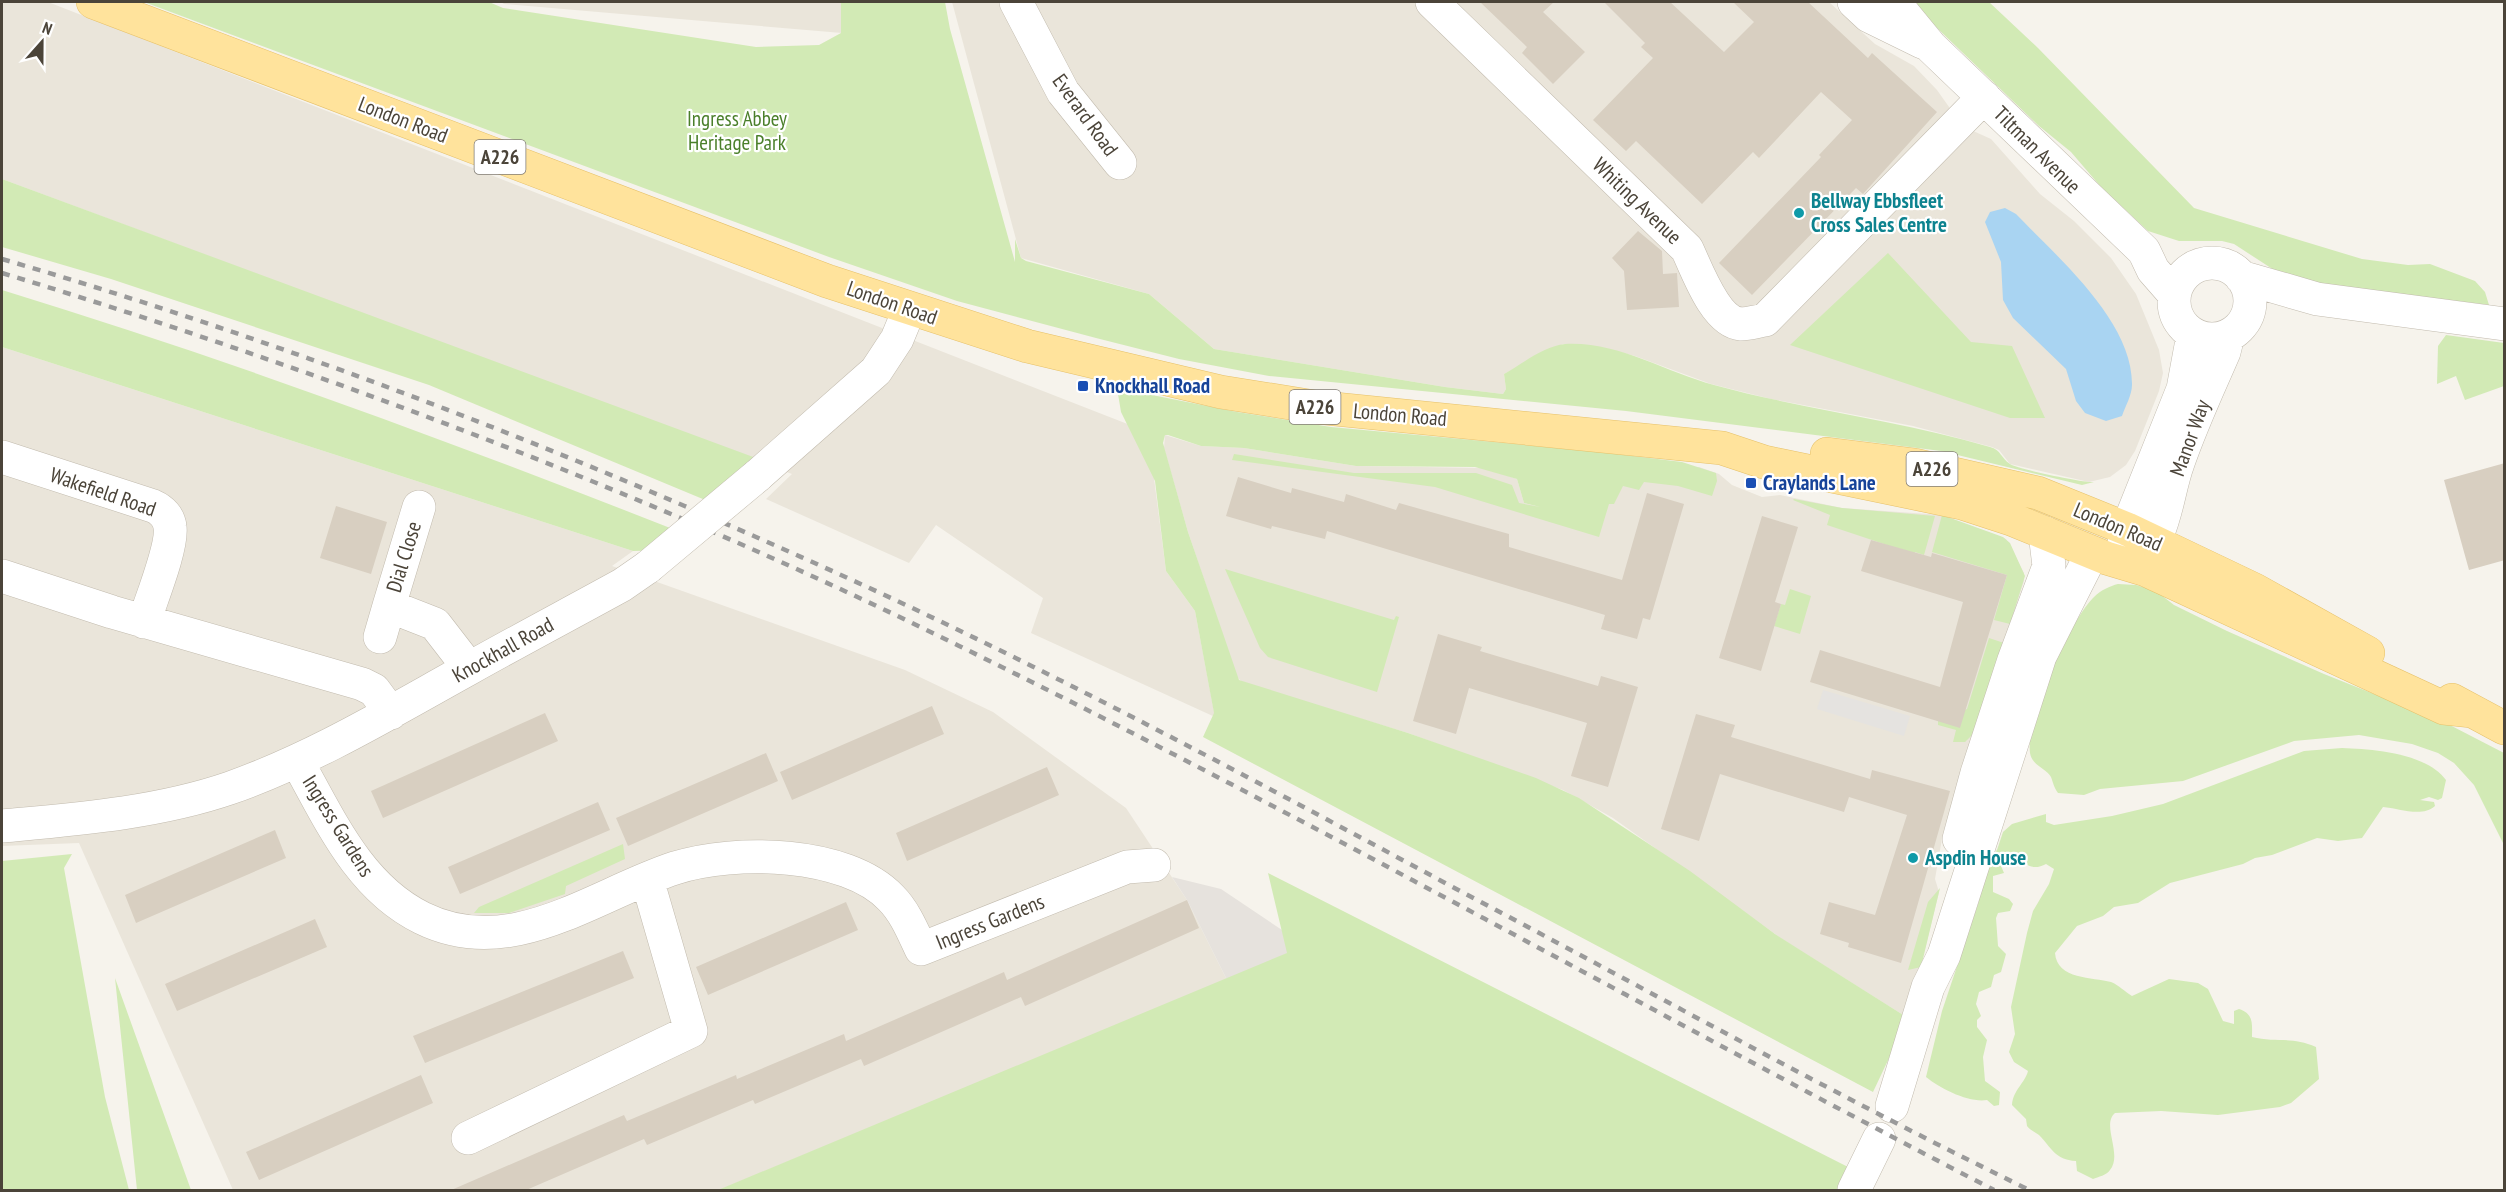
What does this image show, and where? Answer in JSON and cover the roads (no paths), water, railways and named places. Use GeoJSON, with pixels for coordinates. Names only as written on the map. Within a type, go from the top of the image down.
{"type":"FeatureCollection","features":[{"type":"Feature","properties":{"kind":"main road","name":"London Road"},"geometry":{"type":"LineString","coordinates":[[93,2],[746,251],[909,310],[1027,346],[1221,392],[1315,407],[1730,449],[1769,446],[1915,465],[2038,493],[2139,547],[2233,608],[2326,656],[2444,708],[2472,711]]}},
{"type":"Feature","properties":{"kind":"main road","name":"London Road"},"geometry":{"type":"LineString","coordinates":[[1730,449],[1764,462],[1962,503],[2092,553],[2139,547],[2255,590],[2505,728]]}},
{"type":"Feature","properties":{"kind":"main road"},"geometry":{"type":"LineString","coordinates":[[2038,493],[2048,513],[2097,535],[2092,553]]}},
{"type":"Feature","properties":{"kind":"street","name":"Everard Road"},"geometry":{"type":"LineString","coordinates":[[1016,2],[1063,92],[1120,164]]}},
{"type":"Feature","properties":{"kind":"street","name":"Whiting Avenue"},"geometry":{"type":"LineString","coordinates":[[1432,2],[1687,249],[1709,295],[1724,317],[1740,324],[1765,320],[1984,98]]}},
{"type":"Feature","properties":{"kind":"street","name":"Tiltman Avenue"},"geometry":{"type":"LineString","coordinates":[[1854,2],[1869,16],[1931,47]]}},
{"type":"Feature","properties":{"kind":"street","name":"Tiltman Avenue"},"geometry":{"type":"LineString","coordinates":[[1894,2],[1931,47],[2144,251],[2166,257],[2182,282]]}},
{"type":"Feature","properties":{"kind":"street"},"geometry":{"type":"LineString","coordinates":[[2236,329],[2250,299],[2241,277],[2232,268],[2209,263],[2182,282],[2176,316],[2182,326],[2193,335],[2214,340],[2236,329],[2317,299]]}},
{"type":"Feature","properties":{"kind":"street"},"geometry":{"type":"LineString","coordinates":[[2241,277],[2317,299],[2505,324]]}},
{"type":"Feature","properties":{"kind":"street","name":"Knockhall Road"},"geometry":{"type":"LineString","coordinates":[[2,826],[81,818],[175,803],[230,788],[297,761],[391,713],[622,585],[648,567],[757,476],[876,371],[897,339],[909,310]]}},
{"type":"Feature","properties":{"kind":"street","name":"Manor Way"},"geometry":{"type":"LineString","coordinates":[[2139,547],[2170,498],[2177,465],[2224,352],[2236,329]]}},
{"type":"Feature","properties":{"kind":"street","name":"Manor Way"},"geometry":{"type":"LineString","coordinates":[[2139,547],[2183,389],[2193,335]]}},
{"type":"Feature","properties":{"kind":"street","name":"Wakefield Road"},"geometry":{"type":"LineString","coordinates":[[2,458],[153,506],[163,512],[169,522],[170,537],[144,622]]}},
{"type":"Feature","properties":{"kind":"street","name":"Dial Close"},"geometry":{"type":"LineString","coordinates":[[380,637],[419,507]]}},
{"type":"Feature","properties":{"kind":"street"},"geometry":{"type":"LineString","coordinates":[[1928,987],[1930,961],[1977,773],[2017,651],[2049,566],[2045,533]]}},
{"type":"Feature","properties":{"kind":"street"},"geometry":{"type":"LineString","coordinates":[[1892,1106],[1928,987],[1944,955],[2042,650],[2092,553]]}},
{"type":"Feature","properties":{"kind":"street"},"geometry":{"type":"LineString","coordinates":[[2,576],[144,622],[362,684],[374,690],[391,713]]}},
{"type":"Feature","properties":{"kind":"street","name":"Dial Close"},"geometry":{"type":"LineString","coordinates":[[389,606],[435,624],[469,668]]}},
{"type":"Feature","properties":{"kind":"street"},"geometry":{"type":"LineString","coordinates":[[1977,773],[1985,775],[1989,773],[2010,706],[2031,683]]}},
{"type":"Feature","properties":{"kind":"street","name":"Ingress Gardens"},"geometry":{"type":"LineString","coordinates":[[297,761],[362,870],[395,901],[435,924],[484,933],[526,929],[647,879],[694,864],[739,858],[795,860],[833,866],[863,877],[891,898],[921,950],[1127,867],[1154,866]]}},
{"type":"Feature","properties":{"kind":"street"},"geometry":{"type":"LineString","coordinates":[[468,1138],[692,1031],[647,879]]}},
{"type":"Feature","properties":{"kind":"street"},"geometry":{"type":"LineString","coordinates":[[1854,1191],[1879,1139]]}},
{"type":"Feature","properties":{"kind":"water"},"geometry":{"type":"Polygon","coordinates":[[[2005,208],[2016,214],[2071,270],[2107,314],[2120,337],[2129,361],[2132,385],[2122,416],[2106,421],[2085,413],[2076,401],[2066,369],[2013,318],[2003,300],[2001,262],[1985,222],[1990,212],[2005,208]]]}},
{"type":"Feature","properties":{"kind":"railway"},"geometry":{"type":"LineString","coordinates":[[2,259],[219,327],[433,404],[644,489],[852,580],[930,616],[1160,731],[1789,1067],[2029,1190]]}},
{"type":"Feature","properties":{"kind":"railway"},"geometry":{"type":"LineString","coordinates":[[2,273],[117,309],[347,387],[575,474],[799,570],[908,621],[1182,759],[1994,1190]]}},
{"type":"Feature","properties":{"kind":"place","name":"Bellway Ebbsfleet Cross Sales Centre"},"geometry":{"type":"Point","coordinates":[1799,213]}},
{"type":"Feature","properties":{"kind":"place","name":"Knockhall Road"},"geometry":{"type":"Point","coordinates":[1083,386]}},
{"type":"Feature","properties":{"kind":"place","name":"Craylands Lane"},"geometry":{"type":"Point","coordinates":[1751,483]}},
{"type":"Feature","properties":{"kind":"place","name":"Aspdin House"},"geometry":{"type":"Point","coordinates":[1913,858]}},
{"type":"Feature","properties":{"kind":"park label","name":"Ingress Abbey Heritage Park"},"geometry":{"type":"Point","coordinates":[737,131]}}]}
